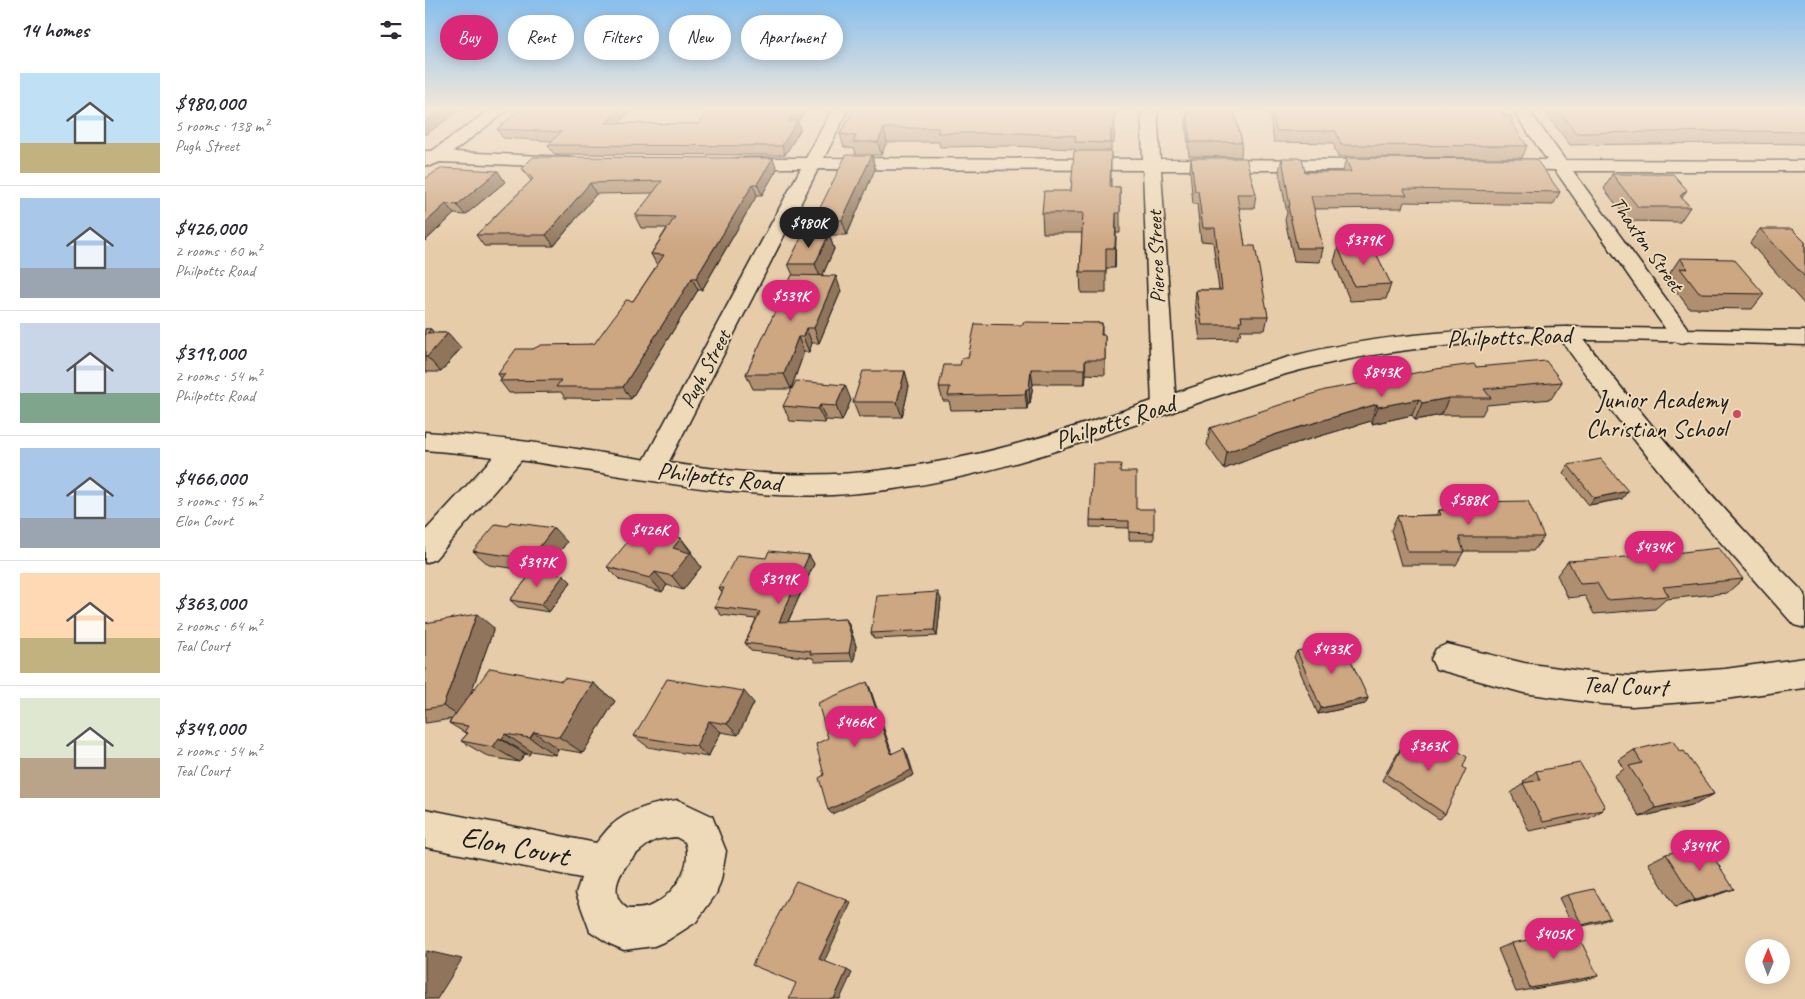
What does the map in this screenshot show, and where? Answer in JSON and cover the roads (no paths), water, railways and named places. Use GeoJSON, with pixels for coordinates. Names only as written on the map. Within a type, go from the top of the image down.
{"type":"FeatureCollection","features":[{"type":"Feature","properties":{"kind":"street","name":"Pugh Street"},"geometry":{"type":"LineString","coordinates":[[652,470],[817,155]]}},
{"type":"Feature","properties":{"kind":"street","name":"Pierce Street"},"geometry":{"type":"LineString","coordinates":[[1151,155],[1164,406]]}},
{"type":"Feature","properties":{"kind":"street","name":"Thaxton Street"},"geometry":{"type":"LineString","coordinates":[[1553,155],[1682,336]]}},
{"type":"Feature","properties":{"kind":"street"},"geometry":{"type":"LineString","coordinates":[[429,159],[581,162]]}},
{"type":"Feature","properties":{"kind":"street"},"geometry":{"type":"LineString","coordinates":[[726,162],[1401,165]]}},
{"type":"Feature","properties":{"kind":"street"},"geometry":{"type":"LineString","coordinates":[[1491,165],[1805,166]]}},
{"type":"Feature","properties":{"kind":"street"},"geometry":{"type":"LineString","coordinates":[[1568,334],[1601,383],[1644,434],[1755,563],[1805,615]]}},
{"type":"Feature","properties":{"kind":"street","name":"Philpotts Road"},"geometry":{"type":"LineString","coordinates":[[425,441],[515,450],[735,482],[791,486],[838,485],[897,479],[959,468],[1027,451],[1267,371],[1327,356],[1414,341],[1463,337],[1568,334],[1805,338]]}},
{"type":"Feature","properties":{"kind":"street"},"geometry":{"type":"LineString","coordinates":[[425,551],[515,450]]}},
{"type":"Feature","properties":{"kind":"street","name":"Teal Court"},"geometry":{"type":"LineString","coordinates":[[1447,659],[1524,678],[1602,689],[1632,691],[1725,684],[1805,673]]}},
{"type":"Feature","properties":{"kind":"street","name":"Elon Court"},"geometry":{"type":"LineString","coordinates":[[425,828],[604,864]]}},
{"type":"Feature","properties":{"kind":"place","name":"Junior Academy Christian School"},"geometry":{"type":"Point","coordinates":[1737,414]}}]}
